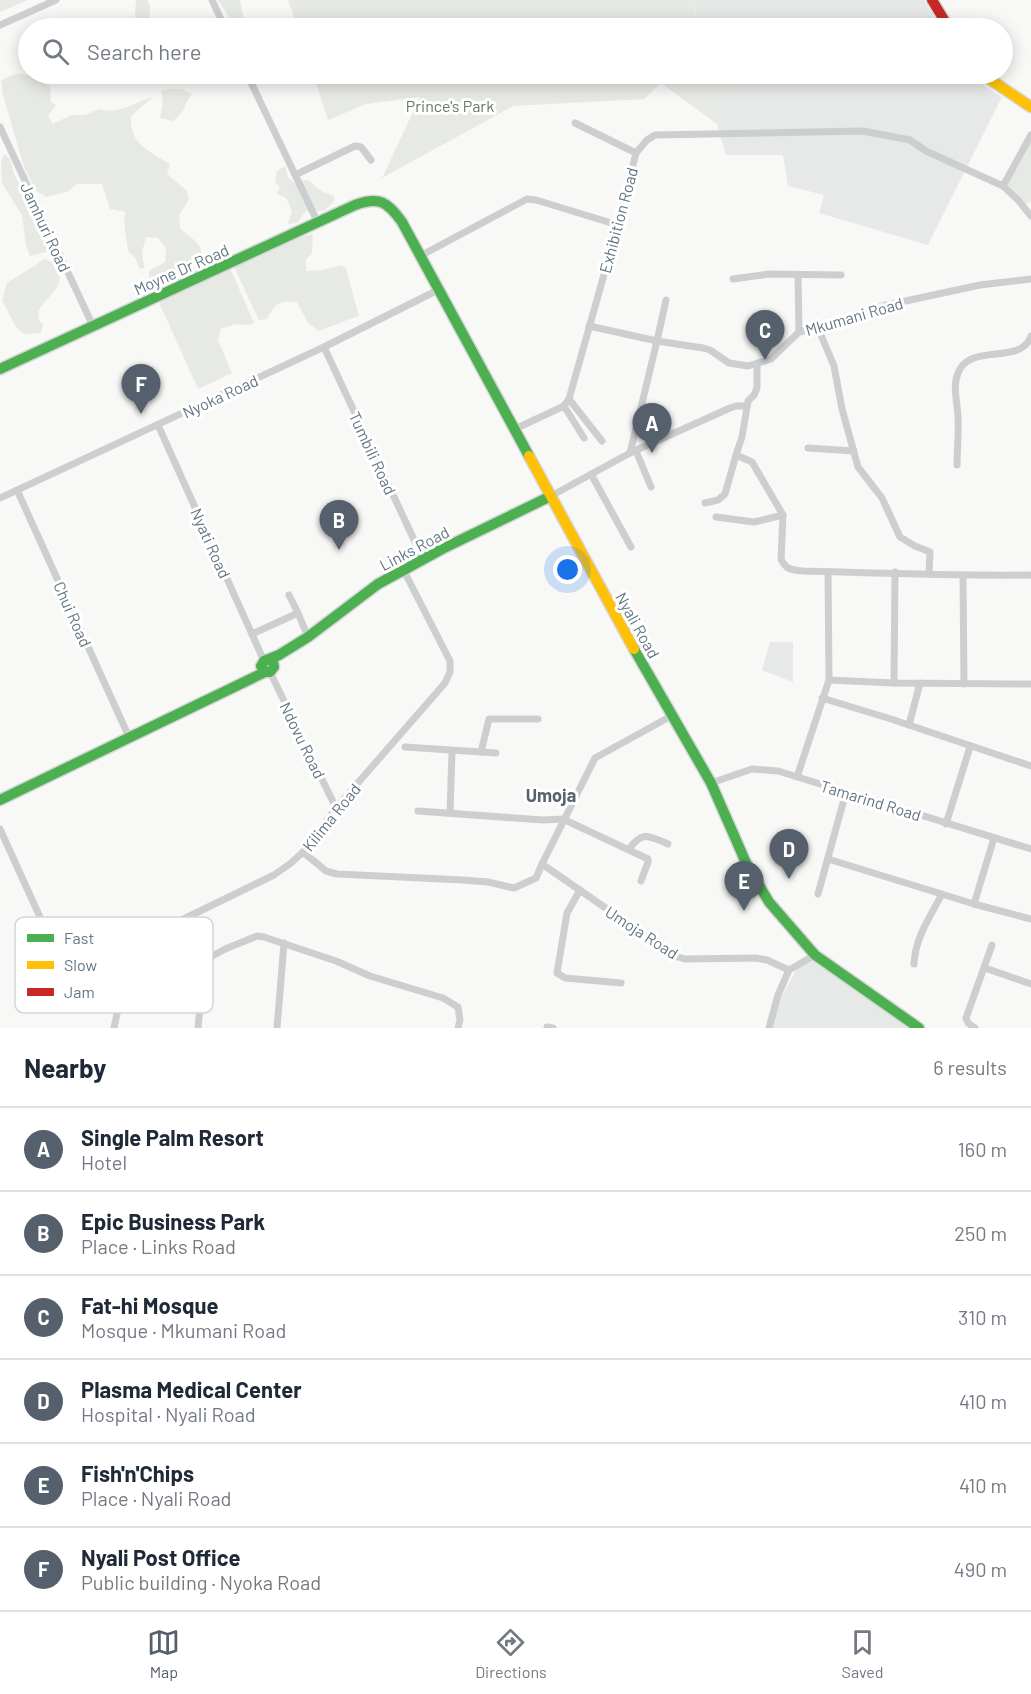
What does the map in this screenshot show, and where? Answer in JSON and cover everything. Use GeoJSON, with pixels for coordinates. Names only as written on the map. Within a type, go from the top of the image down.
{"type":"FeatureCollection","features":[{"type":"Feature","properties":{"kind":"main road"},"geometry":{"type":"LineString","coordinates":[[932,0],[943,18]]}},
{"type":"Feature","properties":{"kind":"main road"},"geometry":{"type":"LineString","coordinates":[[997,84],[1031,107]]}},
{"type":"Feature","properties":{"kind":"main road","name":"Moyne Dr Road"},"geometry":{"type":"LineString","coordinates":[[1,365],[93,326],[355,205],[375,200]]}},
{"type":"Feature","properties":{"kind":"main road","name":"Nyali Road"},"geometry":{"type":"LineString","coordinates":[[375,200],[382,201],[395,212],[420,256],[642,664],[711,783],[747,865],[769,902],[815,955],[919,1028]]}},
{"type":"Feature","properties":{"kind":"main road","name":"Links Road"},"geometry":{"type":"LineString","coordinates":[[0,800],[239,684],[375,586],[403,569],[551,496]]}},
{"type":"Feature","properties":{"kind":"street"},"geometry":{"type":"LineString","coordinates":[[0,25],[56,0]]}},
{"type":"Feature","properties":{"kind":"street"},"geometry":{"type":"LineString","coordinates":[[212,0],[220,18]]}},
{"type":"Feature","properties":{"kind":"street"},"geometry":{"type":"LineString","coordinates":[[252,84],[318,223]]}},
{"type":"Feature","properties":{"kind":"street"},"geometry":{"type":"LineString","coordinates":[[575,123],[636,153]]}},
{"type":"Feature","properties":{"kind":"street","name":"Jamhuri Road"},"geometry":{"type":"LineString","coordinates":[[0,127],[93,326]]}},
{"type":"Feature","properties":{"kind":"street","name":"Exhibition Road"},"geometry":{"type":"LineString","coordinates":[[566,402],[618,225],[636,153],[647,140],[655,135],[863,131],[910,140],[926,151],[1003,186],[1031,216]]}},
{"type":"Feature","properties":{"kind":"street"},"geometry":{"type":"LineString","coordinates":[[1003,186],[1031,135]]}},
{"type":"Feature","properties":{"kind":"street"},"geometry":{"type":"LineString","coordinates":[[295,175],[355,146],[361,147],[371,160]]}},
{"type":"Feature","properties":{"kind":"street"},"geometry":{"type":"LineString","coordinates":[[420,256],[527,200],[536,200],[618,225]]}},
{"type":"Feature","properties":{"kind":"street"},"geometry":{"type":"LineString","coordinates":[[733,279],[769,274],[841,275]]}},
{"type":"Feature","properties":{"kind":"street"},"geometry":{"type":"LineString","coordinates":[[798,275],[799,332]]}},
{"type":"Feature","properties":{"kind":"street","name":"Mkumani Road"},"geometry":{"type":"LineString","coordinates":[[757,364],[771,359],[799,332],[837,324],[898,302],[980,285],[1031,279]]}},
{"type":"Feature","properties":{"kind":"street","name":"Nyoka Road"},"geometry":{"type":"LineString","coordinates":[[0,498],[324,347],[438,290]]}},
{"type":"Feature","properties":{"kind":"street"},"geometry":{"type":"LineString","coordinates":[[651,487],[633,452],[666,300]]}},
{"type":"Feature","properties":{"kind":"street"},"geometry":{"type":"LineString","coordinates":[[589,326],[657,341],[703,348],[739,366],[757,364],[757,388],[748,401],[742,437],[725,494],[718,500],[705,503]]}},
{"type":"Feature","properties":{"kind":"street"},"geometry":{"type":"LineString","coordinates":[[818,328],[834,366],[842,408],[858,467],[882,498],[900,537],[930,552],[929,573]]}},
{"type":"Feature","properties":{"kind":"street"},"geometry":{"type":"LineString","coordinates":[[957,465],[958,418],[955,385],[957,373],[963,363],[975,357],[1008,352],[1022,347],[1029,342],[1031,336]]}},
{"type":"Feature","properties":{"kind":"street","name":"Tumbili Road"},"geometry":{"type":"LineString","coordinates":[[324,347],[423,559]]}},
{"type":"Feature","properties":{"kind":"street"},"geometry":{"type":"LineString","coordinates":[[515,429],[566,402]]}},
{"type":"Feature","properties":{"kind":"street"},"geometry":{"type":"LineString","coordinates":[[566,402],[584,438]]}},
{"type":"Feature","properties":{"kind":"street"},"geometry":{"type":"LineString","coordinates":[[566,402],[602,441]]}},
{"type":"Feature","properties":{"kind":"street"},"geometry":{"type":"LineString","coordinates":[[551,496],[633,452],[730,408],[747,406]]}},
{"type":"Feature","properties":{"kind":"street","name":"Nyati Road"},"geometry":{"type":"LineString","coordinates":[[158,425],[267,666]]}},
{"type":"Feature","properties":{"kind":"street"},"geometry":{"type":"LineString","coordinates":[[808,448],[854,452]]}},
{"type":"Feature","properties":{"kind":"street"},"geometry":{"type":"LineString","coordinates":[[736,454],[752,462],[783,515],[781,560],[790,570],[1031,575]]}},
{"type":"Feature","properties":{"kind":"street"},"geometry":{"type":"LineString","coordinates":[[591,474],[631,547]]}},
{"type":"Feature","properties":{"kind":"street","name":"Chui Road"},"geometry":{"type":"LineString","coordinates":[[17,490],[129,737]]}},
{"type":"Feature","properties":{"kind":"street"},"geometry":{"type":"LineString","coordinates":[[716,517],[754,522],[783,515]]}},
{"type":"Feature","properties":{"kind":"street","name":"Kilima Road"},"geometry":{"type":"LineString","coordinates":[[186,917],[274,875],[303,852],[336,808],[445,683],[450,672],[450,661],[403,569]]}},
{"type":"Feature","properties":{"kind":"street"},"geometry":{"type":"LineString","coordinates":[[797,777],[829,680],[828,572]]}},
{"type":"Feature","properties":{"kind":"street"},"geometry":{"type":"LineString","coordinates":[[894,683],[895,572]]}},
{"type":"Feature","properties":{"kind":"street"},"geometry":{"type":"LineString","coordinates":[[963,575],[964,684]]}},
{"type":"Feature","properties":{"kind":"street"},"geometry":{"type":"LineString","coordinates":[[289,596],[305,630]]}},
{"type":"Feature","properties":{"kind":"street"},"geometry":{"type":"LineString","coordinates":[[252,633],[298,613]]}},
{"type":"Feature","properties":{"kind":"street","name":"Ndovu Road"},"geometry":{"type":"LineString","coordinates":[[267,666],[336,808]]}},
{"type":"Feature","properties":{"kind":"street"},"geometry":{"type":"LineString","coordinates":[[829,680],[1031,684]]}},
{"type":"Feature","properties":{"kind":"street"},"geometry":{"type":"LineString","coordinates":[[909,725],[920,683]]}},
{"type":"Feature","properties":{"kind":"street"},"geometry":{"type":"LineString","coordinates":[[822,698],[1031,766]]}},
{"type":"Feature","properties":{"kind":"street"},"geometry":{"type":"LineString","coordinates":[[303,852],[326,871],[337,874],[463,880],[488,882],[514,888],[536,878],[563,819],[595,758],[673,715]]}},
{"type":"Feature","properties":{"kind":"street"},"geometry":{"type":"LineString","coordinates":[[481,753],[489,719],[538,719]]}},
{"type":"Feature","properties":{"kind":"street"},"geometry":{"type":"LineString","coordinates":[[405,747],[452,752],[496,753]]}},
{"type":"Feature","properties":{"kind":"street"},"geometry":{"type":"LineString","coordinates":[[946,824],[970,747]]}},
{"type":"Feature","properties":{"kind":"street"},"geometry":{"type":"LineString","coordinates":[[450,813],[452,752]]}},
{"type":"Feature","properties":{"kind":"street","name":"Tamarind Road"},"geometry":{"type":"LineString","coordinates":[[711,783],[752,769],[778,771],[1031,849]]}},
{"type":"Feature","properties":{"kind":"street"},"geometry":{"type":"LineString","coordinates":[[818,894],[846,792]]}},
{"type":"Feature","properties":{"kind":"street"},"geometry":{"type":"LineString","coordinates":[[418,811],[543,820],[563,819],[648,859],[641,881]]}},
{"type":"Feature","properties":{"kind":"street","name":"Kilima Road"},"geometry":{"type":"LineString","coordinates":[[0,829],[40,917]]}},
{"type":"Feature","properties":{"kind":"street"},"geometry":{"type":"LineString","coordinates":[[629,849],[644,836],[650,836],[668,844]]}},
{"type":"Feature","properties":{"kind":"street"},"geometry":{"type":"LineString","coordinates":[[974,904],[994,838]]}},
{"type":"Feature","properties":{"kind":"street"},"geometry":{"type":"LineString","coordinates":[[828,859],[1031,919]]}},
{"type":"Feature","properties":{"kind":"street","name":"Umoja Road"},"geometry":{"type":"LineString","coordinates":[[542,864],[675,956],[697,959],[756,958],[767,960],[789,970]]}},
{"type":"Feature","properties":{"kind":"street"},"geometry":{"type":"LineString","coordinates":[[580,890],[567,913],[556,973],[565,978],[621,983]]}},
{"type":"Feature","properties":{"kind":"street"},"geometry":{"type":"LineString","coordinates":[[914,964],[915,948],[919,937],[942,894]]}},
{"type":"Feature","properties":{"kind":"street"},"geometry":{"type":"LineString","coordinates":[[213,956],[257,936],[284,943],[370,976],[424,991],[452,1002],[458,1007],[460,1014],[458,1028]]}},
{"type":"Feature","properties":{"kind":"street"},"geometry":{"type":"LineString","coordinates":[[278,1028],[284,943]]}},
{"type":"Feature","properties":{"kind":"street"},"geometry":{"type":"LineString","coordinates":[[975,1028],[968,1023],[966,1018],[993,945]]}},
{"type":"Feature","properties":{"kind":"street"},"geometry":{"type":"LineString","coordinates":[[769,1028],[778,994],[789,970],[815,955]]}},
{"type":"Feature","properties":{"kind":"street"},"geometry":{"type":"LineString","coordinates":[[985,968],[1031,984]]}},
{"type":"Feature","properties":{"kind":"street"},"geometry":{"type":"LineString","coordinates":[[114,1028],[117,1013]]}},
{"type":"Feature","properties":{"kind":"street"},"geometry":{"type":"LineString","coordinates":[[198,1028],[199,1013]]}},
{"type":"Feature","properties":{"kind":"street"},"geometry":{"type":"LineString","coordinates":[[547,1027],[553,1028]]}},
{"type":"Feature","properties":{"kind":"shaded area"},"geometry":{"type":"Polygon","coordinates":[[[696,0],[924,0],[934,18],[695,18],[696,0]]]}},
{"type":"Feature","properties":{"kind":"shaded area"},"geometry":{"type":"Polygon","coordinates":[[[735,84],[982,84],[1002,97],[928,245],[819,213],[824,195],[788,186],[783,155],[726,155],[717,124],[735,84]]]}},
{"type":"Feature","properties":{"kind":"shaded area"},"geometry":{"type":"Polygon","coordinates":[[[770,642],[793,642],[793,682],[762,670],[770,642]]]}},
{"type":"Feature","properties":{"kind":"shaded area"},"geometry":{"type":"Polygon","coordinates":[[[814,961],[911,1028],[771,1028],[778,1003],[799,965],[814,961]]]}},
{"type":"Feature","properties":{"kind":"green space"},"geometry":{"type":"Polygon","coordinates":[[[0,0],[28,0],[0,12],[0,0]]]}},
{"type":"Feature","properties":{"kind":"green space"},"geometry":{"type":"Polygon","coordinates":[[[136,0],[147,0],[150,5],[149,18],[136,18],[136,0]]]}},
{"type":"Feature","properties":{"kind":"green space"},"geometry":{"type":"Polygon","coordinates":[[[218,0],[240,0],[244,18],[229,17],[218,0]]]}},
{"type":"Feature","properties":{"kind":"green space"},"geometry":{"type":"Polygon","coordinates":[[[288,0],[696,0],[695,18],[294,18],[288,0]]]}},
{"type":"Feature","properties":{"kind":"green space"},"geometry":{"type":"Polygon","coordinates":[[[18,74],[18,84],[46,84],[50,87],[51,102],[56,105],[48,116],[53,124],[71,115],[85,115],[99,109],[120,109],[153,97],[131,116],[133,133],[142,146],[170,164],[167,174],[187,191],[189,199],[179,215],[180,228],[199,246],[202,261],[156,286],[149,283],[149,271],[165,262],[166,248],[158,238],[146,237],[142,252],[144,268],[140,269],[135,258],[128,251],[125,212],[110,209],[102,184],[77,184],[67,192],[46,197],[36,191],[24,167],[3,95],[1,80],[18,74]]]}},
{"type":"Feature","properties":{"kind":"green space","name":"Prince's Park"},"geometry":{"type":"Polygon","coordinates":[[[316,84],[660,84],[644,99],[513,106],[382,178],[420,97],[366,104],[328,120],[316,84]]]}},
{"type":"Feature","properties":{"kind":"green space","name":"Prince's Park"},"geometry":{"type":"Polygon","coordinates":[[[662,84],[735,84],[717,124],[662,84]]]}},
{"type":"Feature","properties":{"kind":"green space"},"geometry":{"type":"Polygon","coordinates":[[[182,89],[192,94],[173,121],[160,118],[163,101],[161,91],[182,89]]]}},
{"type":"Feature","properties":{"kind":"green space"},"geometry":{"type":"Polygon","coordinates":[[[1031,137],[1031,201],[1026,204],[1003,186],[1031,137]]]}},
{"type":"Feature","properties":{"kind":"green space"},"geometry":{"type":"Polygon","coordinates":[[[4,154],[10,159],[14,174],[50,251],[30,256],[26,246],[22,215],[2,183],[1,163],[4,154]]]}},
{"type":"Feature","properties":{"kind":"green space"},"geometry":{"type":"Polygon","coordinates":[[[285,166],[288,177],[294,183],[310,180],[322,191],[334,196],[334,201],[324,211],[306,211],[297,223],[288,224],[292,211],[286,198],[277,194],[280,186],[275,183],[277,171],[285,166]]]}},
{"type":"Feature","properties":{"kind":"green space"},"geometry":{"type":"Polygon","coordinates":[[[313,234],[312,254],[306,259],[306,271],[342,265],[346,269],[359,316],[319,331],[308,323],[297,302],[286,302],[276,306],[267,319],[259,320],[234,267],[282,242],[313,234]]]}},
{"type":"Feature","properties":{"kind":"green space"},"geometry":{"type":"Polygon","coordinates":[[[45,259],[59,265],[60,279],[55,290],[38,311],[39,320],[43,325],[41,333],[24,334],[16,327],[2,300],[7,283],[45,259]]]}},
{"type":"Feature","properties":{"kind":"green space"},"geometry":{"type":"Polygon","coordinates":[[[230,268],[254,323],[235,324],[221,329],[218,340],[232,373],[198,389],[158,300],[230,268]]]}},
{"type":"Feature","properties":{"kind":"traffic: fast"},"geometry":{"type":"LineString","coordinates":[[0,369],[355,205],[377,201],[387,205],[402,222],[529,456]]}},
{"type":"Feature","properties":{"kind":"traffic: fast"},"geometry":{"type":"LineString","coordinates":[[270,660],[274,667],[270,672],[265,672],[261,666],[264,661],[279,655],[308,637],[378,584],[442,549],[551,496]]}},
{"type":"Feature","properties":{"kind":"traffic: fast"},"geometry":{"type":"LineString","coordinates":[[634,649],[711,783],[747,865],[769,902],[815,955],[919,1028]]}},
{"type":"Feature","properties":{"kind":"traffic: fast"},"geometry":{"type":"LineString","coordinates":[[0,800],[265,672]]}},
{"type":"Feature","properties":{"kind":"traffic: slow"},"geometry":{"type":"LineString","coordinates":[[997,84],[1031,107]]}},
{"type":"Feature","properties":{"kind":"traffic: slow"},"geometry":{"type":"LineString","coordinates":[[529,456],[634,649]]}},
{"type":"Feature","properties":{"kind":"traffic: jam"},"geometry":{"type":"LineString","coordinates":[[932,0],[943,18]]}},
{"type":"Feature","properties":{"kind":"place","name":"Fat-hi Mosque"},"geometry":{"type":"Point","coordinates":[765,360]}},
{"type":"Feature","properties":{"kind":"place","name":"Nyali Post Office"},"geometry":{"type":"Point","coordinates":[141,414]}},
{"type":"Feature","properties":{"kind":"place","name":"Single Palm Resort"},"geometry":{"type":"Point","coordinates":[652,453]}},
{"type":"Feature","properties":{"kind":"place","name":"Epic Business Park"},"geometry":{"type":"Point","coordinates":[339,550]}},
{"type":"Feature","properties":{"kind":"place","name":"Plasma Medical Center"},"geometry":{"type":"Point","coordinates":[789,879]}},
{"type":"Feature","properties":{"kind":"place","name":"Fish'n'Chips"},"geometry":{"type":"Point","coordinates":[744,911]}},
{"type":"Feature","properties":{"kind":"district","name":"Umoja"},"geometry":{"type":"Point","coordinates":[551,795]}}]}
